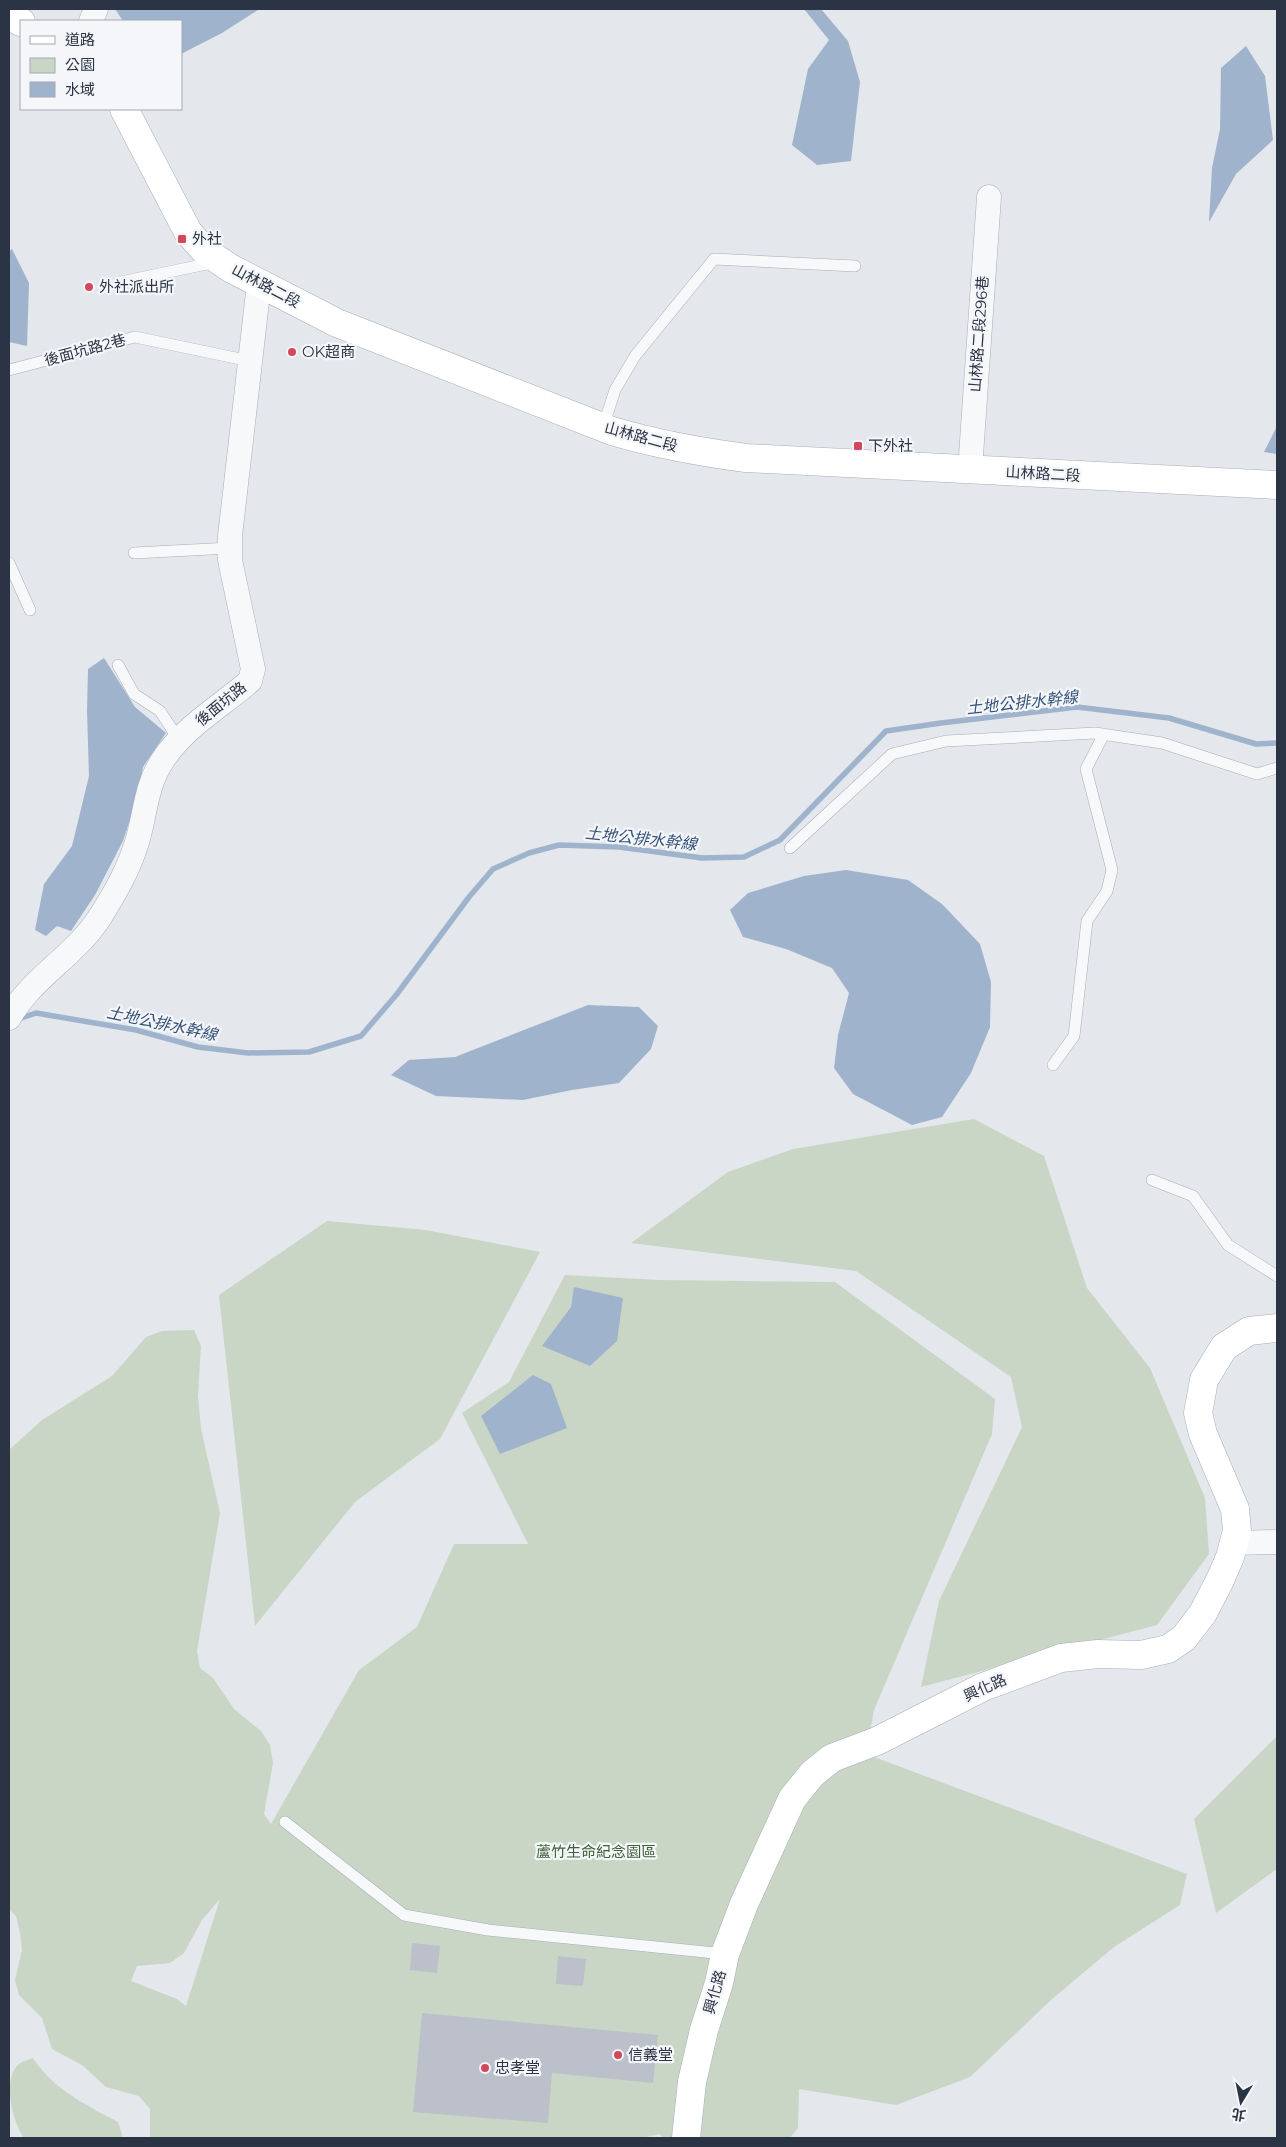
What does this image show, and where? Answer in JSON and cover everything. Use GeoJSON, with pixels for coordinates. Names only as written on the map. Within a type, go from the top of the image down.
{"type":"FeatureCollection","features":[{"type":"Feature","properties":{"kind":"main road","name":"山林路二段"},"geometry":{"type":"LineString","coordinates":[[125,110],[188,232],[205,251],[220,261],[259,284],[337,324],[603,427],[651,442],[746,458],[1277,485]]}},
{"type":"Feature","properties":{"kind":"main road","name":"興化路"},"geometry":{"type":"LineString","coordinates":[[686,2138],[692,2082],[704,2030],[719,1984],[725,1954],[744,1904],[792,1799],[812,1774],[832,1758],[877,1741],[983,1688],[1061,1658],[1098,1654],[1140,1655],[1168,1649],[1184,1638],[1202,1613],[1220,1580],[1230,1557],[1237,1531],[1234,1509],[1203,1434],[1198,1413],[1204,1380],[1224,1347],[1248,1331],[1277,1328]]}},
{"type":"Feature","properties":{"kind":"street","name":"山林路二段296巷"},"geometry":{"type":"LineString","coordinates":[[970,470],[989,197]]}},
{"type":"Feature","properties":{"kind":"street","name":"後面坑路"},"geometry":{"type":"LineString","coordinates":[[11,1014],[28,992],[89,933],[100,917],[130,864],[153,776],[161,762],[179,740],[250,681],[253,669],[233,581],[230,548],[259,284]]}},
{"type":"Feature","properties":{"kind":"street"},"geometry":{"type":"LineString","coordinates":[[1234,1543],[1277,1542]]}},
{"type":"Feature","properties":{"kind":"lane"},"geometry":{"type":"LineString","coordinates":[[603,427],[615,390],[635,356],[714,259],[855,266]]}},
{"type":"Feature","properties":{"kind":"lane"},"geometry":{"type":"LineString","coordinates":[[121,282],[220,261]]}},
{"type":"Feature","properties":{"kind":"lane","name":"後面坑路2巷"},"geometry":{"type":"LineString","coordinates":[[9,370],[135,337],[250,361]]}},
{"type":"Feature","properties":{"kind":"lane"},"geometry":{"type":"LineString","coordinates":[[134,553],[230,548]]}},
{"type":"Feature","properties":{"kind":"lane"},"geometry":{"type":"LineString","coordinates":[[9,563],[30,610]]}},
{"type":"Feature","properties":{"kind":"lane"},"geometry":{"type":"LineString","coordinates":[[118,665],[134,694],[160,711],[179,740]]}},
{"type":"Feature","properties":{"kind":"lane"},"geometry":{"type":"LineString","coordinates":[[790,848],[892,754],[946,741],[1095,733],[1162,743],[1257,774],[1277,768]]}},
{"type":"Feature","properties":{"kind":"lane"},"geometry":{"type":"LineString","coordinates":[[1053,1065],[1074,1036],[1086,921],[1107,891],[1112,870],[1086,769],[1104,734]]}},
{"type":"Feature","properties":{"kind":"lane"},"geometry":{"type":"LineString","coordinates":[[1152,1180],[1193,1196],[1228,1245],[1277,1276]]}},
{"type":"Feature","properties":{"kind":"lane"},"geometry":{"type":"LineString","coordinates":[[285,1822],[404,1915],[488,1930],[725,1954]]}},
{"type":"Feature","properties":{"kind":"green space"},"geometry":{"type":"Polygon","coordinates":[[[974,1119],[1044,1156],[1087,1288],[1150,1368],[1205,1498],[1209,1554],[1157,1625],[921,1687],[939,1601],[1022,1427],[1011,1377],[856,1271],[631,1243],[728,1172],[793,1149],[974,1119]]]}},
{"type":"Feature","properties":{"kind":"green space"},"geometry":{"type":"Polygon","coordinates":[[[327,1221],[426,1230],[540,1252],[440,1439],[355,1502],[255,1626],[219,1295],[327,1221]]]}},
{"type":"Feature","properties":{"kind":"green space","name":"蘆竹生命紀念園區"},"geometry":{"type":"Polygon","coordinates":[[[565,1275],[659,1280],[835,1282],[995,1399],[992,1434],[874,1710],[866,1754],[1187,1874],[1180,1905],[1114,1947],[1051,2000],[970,2077],[896,2105],[799,2089],[798,2128],[790,2138],[663,2138],[660,2134],[641,2138],[150,2138],[150,2109],[139,2096],[106,2087],[82,2065],[52,2049],[42,2018],[19,1995],[15,1980],[22,1950],[16,1916],[9,1909],[9,1450],[42,1420],[112,1376],[146,1337],[162,1331],[194,1330],[201,1346],[198,1396],[201,1429],[220,1513],[197,1651],[200,1668],[213,1678],[234,1709],[261,1731],[270,1745],[273,1763],[264,1814],[271,1824],[359,1670],[417,1627],[454,1544],[528,1544],[462,1413],[509,1382],[565,1275]],[[220,1899],[202,1920],[184,1953],[170,1963],[137,1966],[131,1981],[177,1999],[186,2006],[220,1899]]]}},
{"type":"Feature","properties":{"kind":"green space"},"geometry":{"type":"Polygon","coordinates":[[[1277,1736],[1277,1869],[1216,1913],[1194,1819],[1277,1736]]]}},
{"type":"Feature","properties":{"kind":"green space"},"geometry":{"type":"Polygon","coordinates":[[[33,2058],[50,2079],[60,2087],[118,2122],[123,2138],[24,2138],[13,2112],[10,2090],[11,2080],[19,2064],[33,2058]]]}},
{"type":"Feature","properties":{"kind":"water"},"geometry":{"type":"Polygon","coordinates":[[[115,9],[258,10],[222,33],[182,53],[182,20],[122,20],[115,9]]]}},
{"type":"Feature","properties":{"kind":"water"},"geometry":{"type":"Polygon","coordinates":[[[804,9],[821,9],[848,41],[860,82],[851,161],[817,165],[792,145],[808,69],[829,40],[804,9]]]}},
{"type":"Feature","properties":{"kind":"water"},"geometry":{"type":"Polygon","coordinates":[[[1246,46],[1265,76],[1273,140],[1236,174],[1209,222],[1212,168],[1220,129],[1221,68],[1246,46]]]}},
{"type":"Feature","properties":{"kind":"water"},"geometry":{"type":"Polygon","coordinates":[[[12,249],[29,283],[27,346],[9,342],[9,251],[12,249]]]}},
{"type":"Feature","properties":{"kind":"water"},"geometry":{"type":"Polygon","coordinates":[[[1277,426],[1277,454],[1264,452],[1277,426]]]}},
{"type":"Feature","properties":{"kind":"water"},"geometry":{"type":"Polygon","coordinates":[[[104,658],[135,707],[166,733],[143,767],[138,795],[123,841],[95,895],[71,931],[57,926],[46,936],[35,930],[44,884],[72,846],[89,776],[88,669],[104,658]]]}},
{"type":"Feature","properties":{"kind":"water"},"geometry":{"type":"Polygon","coordinates":[[[846,870],[908,880],[942,904],[980,944],[991,982],[990,1027],[971,1073],[942,1117],[912,1125],[853,1094],[834,1068],[838,1035],[849,993],[832,968],[786,949],[743,937],[730,910],[748,893],[804,876],[846,870]]]}},
{"type":"Feature","properties":{"kind":"water"},"geometry":{"type":"Polygon","coordinates":[[[588,1005],[639,1007],[658,1026],[651,1049],[619,1083],[523,1100],[436,1096],[391,1075],[409,1060],[455,1057],[588,1005]]]}},
{"type":"Feature","properties":{"kind":"water"},"geometry":{"type":"Polygon","coordinates":[[[574,1287],[623,1298],[617,1341],[590,1366],[542,1346],[571,1307],[574,1287]]]}},
{"type":"Feature","properties":{"kind":"water"},"geometry":{"type":"Polygon","coordinates":[[[533,1375],[551,1384],[567,1428],[500,1454],[481,1416],[533,1375]]]}},
{"type":"Feature","properties":{"kind":"building"},"geometry":{"type":"Polygon","coordinates":[[[412,1943],[440,1946],[437,1973],[410,1970],[412,1943]]]}},
{"type":"Feature","properties":{"kind":"building"},"geometry":{"type":"Polygon","coordinates":[[[558,1956],[586,1959],[583,1986],[556,1984],[558,1956]]]}},
{"type":"Feature","properties":{"kind":"building","name":"忠孝堂"},"geometry":{"type":"Polygon","coordinates":[[[422,2013],[658,2035],[653,2083],[552,2073],[548,2123],[413,2112],[422,2013]]]}},
{"type":"Feature","properties":{"kind":"waterway","name":"土地公排水幹線"},"geometry":{"type":"LineString","coordinates":[[18,1019],[36,1013],[136,1030],[198,1047],[248,1053],[309,1052],[361,1036],[397,994],[469,897],[493,869],[529,853],[559,845],[619,847],[702,858],[744,857],[780,840],[886,731],[1077,707],[1169,718],[1256,744],[1277,743]]}},
{"type":"Feature","properties":{"kind":"place","name":"外社"},"geometry":{"type":"Point","coordinates":[182,239]}},
{"type":"Feature","properties":{"kind":"place","name":"外社派出所"},"geometry":{"type":"Point","coordinates":[89,287]}},
{"type":"Feature","properties":{"kind":"place","name":"OK超商"},"geometry":{"type":"Point","coordinates":[292,352]}},
{"type":"Feature","properties":{"kind":"place","name":"下外社"},"geometry":{"type":"Point","coordinates":[858,446]}},
{"type":"Feature","properties":{"kind":"place","name":"信義堂"},"geometry":{"type":"Point","coordinates":[618,2055]}},
{"type":"Feature","properties":{"kind":"place","name":"忠孝堂"},"geometry":{"type":"Point","coordinates":[485,2068]}}]}
